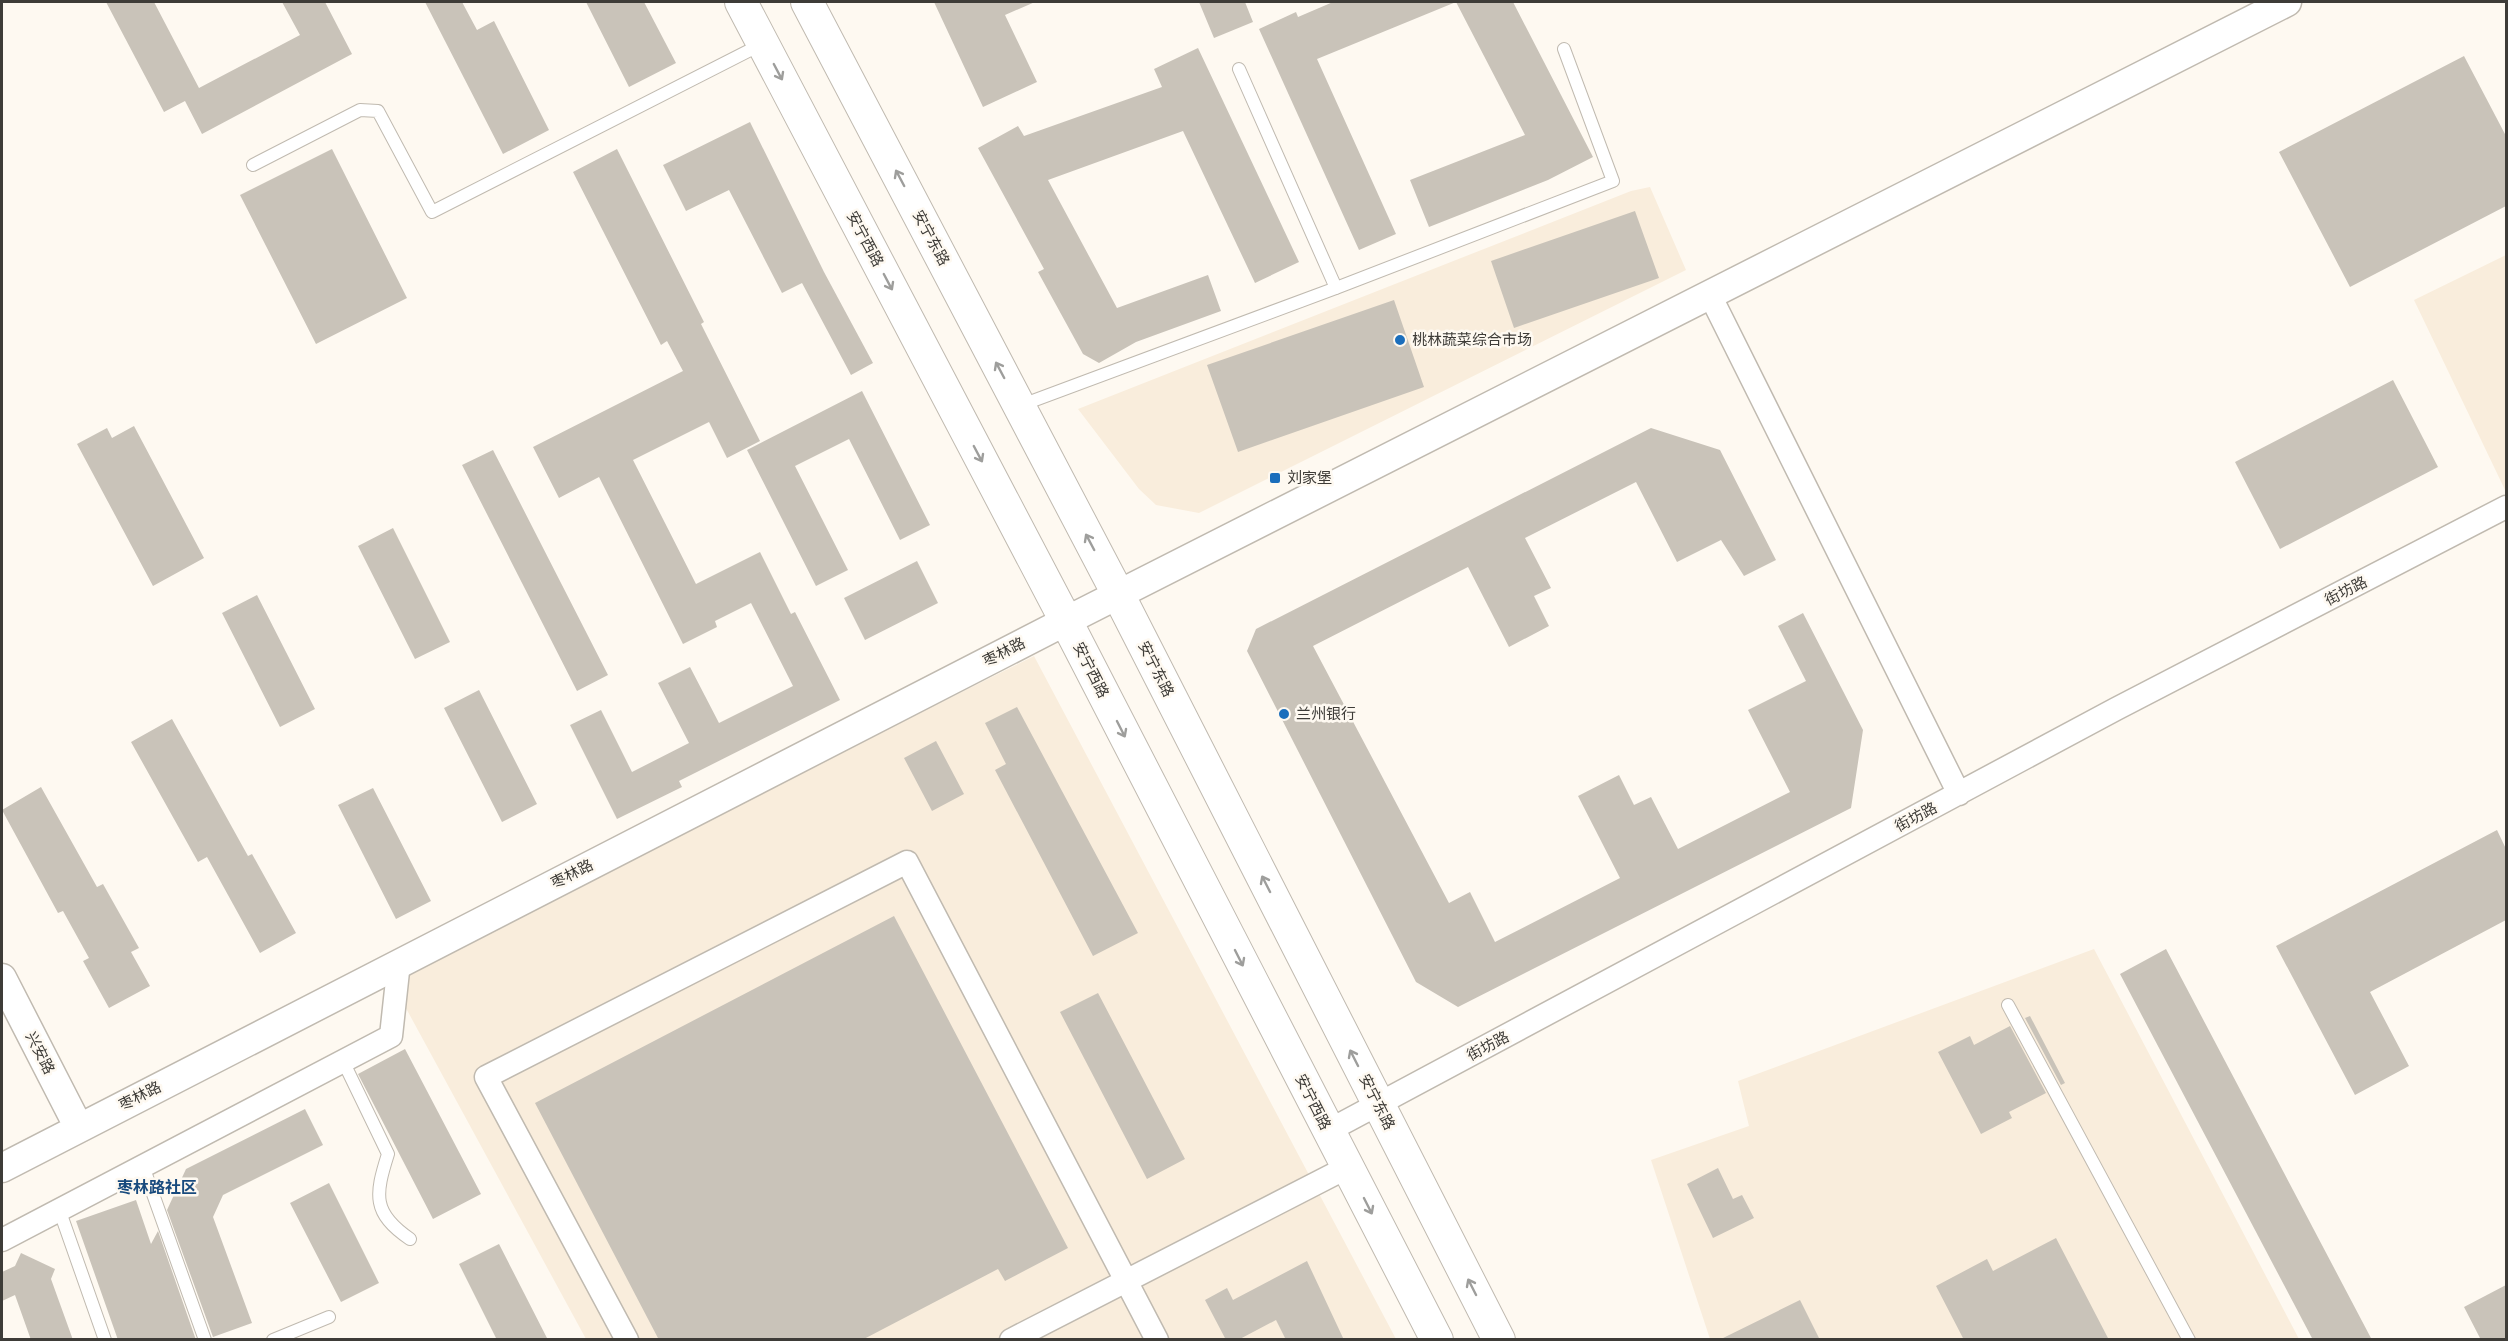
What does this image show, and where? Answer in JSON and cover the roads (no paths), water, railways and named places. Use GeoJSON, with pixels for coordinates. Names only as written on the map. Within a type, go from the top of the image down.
{"type":"FeatureCollection","features":[{"type":"Feature","properties":{"kind":"main road","name":"安宁西路"},"geometry":{"type":"LineString","coordinates":[[741,2],[1066,621],[1437,1340]]}},
{"type":"Feature","properties":{"kind":"main road","name":"安宁东路"},"geometry":{"type":"LineString","coordinates":[[807,2],[1118,594],[1499,1340]]}},
{"type":"Feature","properties":{"kind":"street","name":"枣林路"},"geometry":{"type":"LineString","coordinates":[[2,1168],[1118,594],[2287,2]]}},
{"type":"Feature","properties":{"kind":"street"},"geometry":{"type":"LineString","coordinates":[[1709,293],[1959,794]]}},
{"type":"Feature","properties":{"kind":"street","name":"街坊路"},"geometry":{"type":"LineString","coordinates":[[1328,1131],[1959,794],[2506,507]]}},
{"type":"Feature","properties":{"kind":"street"},"geometry":{"type":"LineString","coordinates":[[627,1340],[486,1077],[907,861],[1157,1340]]}},
{"type":"Feature","properties":{"kind":"street"},"geometry":{"type":"LineString","coordinates":[[2,1240],[391,1036],[399,962]]}},
{"type":"Feature","properties":{"kind":"street","name":"兴安路"},"geometry":{"type":"LineString","coordinates":[[2,978],[79,1128]]}},
{"type":"Feature","properties":{"kind":"street"},"geometry":{"type":"LineString","coordinates":[[1011,1340],[1348,1167]]}},
{"type":"Feature","properties":{"kind":"lane"},"geometry":{"type":"LineString","coordinates":[[253,165],[360,110],[378,111],[432,213],[763,43]]}},
{"type":"Feature","properties":{"kind":"lane"},"geometry":{"type":"LineString","coordinates":[[1019,406],[1336,288],[1613,181],[1564,49]]}},
{"type":"Feature","properties":{"kind":"lane"},"geometry":{"type":"LineString","coordinates":[[1239,69],[1336,288]]}},
{"type":"Feature","properties":{"kind":"lane"},"geometry":{"type":"LineString","coordinates":[[2008,1005],[2094,1168],[2189,1340]]}},
{"type":"Feature","properties":{"kind":"lane"},"geometry":{"type":"LineString","coordinates":[[343,1061],[388,1154],[381,1178],[380,1210],[391,1226],[410,1239]]}},
{"type":"Feature","properties":{"kind":"lane"},"geometry":{"type":"LineString","coordinates":[[143,1166],[205,1340]]}},
{"type":"Feature","properties":{"kind":"lane"},"geometry":{"type":"LineString","coordinates":[[59,1209],[105,1340]]}},
{"type":"Feature","properties":{"kind":"lane"},"geometry":{"type":"LineString","coordinates":[[273,1340],[328,1317]]}},
{"type":"Feature","properties":{"kind":"place","name":"桃林蔬菜综合市场"},"geometry":{"type":"Point","coordinates":[1400,340]}},
{"type":"Feature","properties":{"kind":"place","name":"刘家堡"},"geometry":{"type":"Point","coordinates":[1275,478]}},
{"type":"Feature","properties":{"kind":"place","name":"兰州银行"},"geometry":{"type":"Point","coordinates":[1284,714]}},
{"type":"Feature","properties":{"kind":"district","name":"枣林路社区"},"geometry":{"type":"Point","coordinates":[157,1187]}}]}
